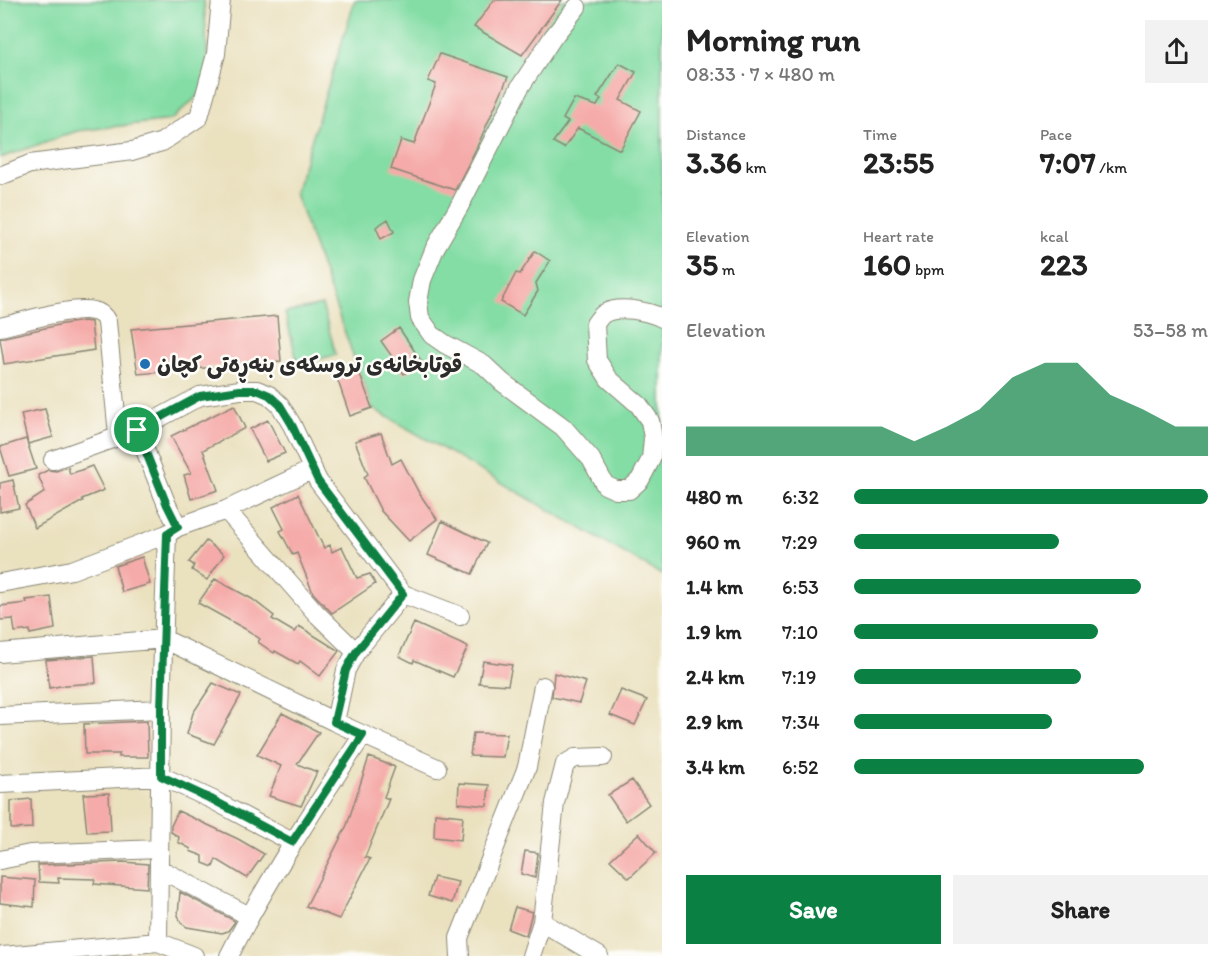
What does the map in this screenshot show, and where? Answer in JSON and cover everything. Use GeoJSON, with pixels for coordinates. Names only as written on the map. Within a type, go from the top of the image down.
{"type":"FeatureCollection","features":[{"type":"Feature","properties":{"kind":"street"},"geometry":{"type":"LineString","coordinates":[[0,177],[30,164],[132,151],[162,142],[199,117],[216,54],[221,0]]}},
{"type":"Feature","properties":{"kind":"street"},"geometry":{"type":"LineString","coordinates":[[577,7],[553,36],[520,87],[460,206],[435,248],[422,280],[418,302],[420,318],[432,335],[484,365],[502,382],[563,427],[591,459],[605,485],[616,490],[629,490],[640,480],[651,459],[653,438],[650,421],[639,405],[609,379],[597,360],[595,324],[604,313],[627,309],[652,313],[662,318]]}},
{"type":"Feature","properties":{"kind":"street"},"geometry":{"type":"LineString","coordinates":[[0,327],[77,310],[95,311],[103,316],[107,322],[118,435]]}},
{"type":"Feature","properties":{"kind":"street"},"geometry":{"type":"LineString","coordinates":[[53,460],[137,430],[200,396],[257,390],[269,395],[280,405],[318,481],[403,594],[460,616]]}},
{"type":"Feature","properties":{"kind":"street"},"geometry":{"type":"LineString","coordinates":[[137,430],[167,505],[172,530],[161,709],[158,942]]}},
{"type":"Feature","properties":{"kind":"street"},"geometry":{"type":"LineString","coordinates":[[0,583],[72,570],[226,510],[313,469]]}},
{"type":"Feature","properties":{"kind":"street"},"geometry":{"type":"LineString","coordinates":[[226,510],[316,613],[356,652]]}},
{"type":"Feature","properties":{"kind":"street"},"geometry":{"type":"LineString","coordinates":[[334,722],[346,670],[356,652],[403,594]]}},
{"type":"Feature","properties":{"kind":"street"},"geometry":{"type":"LineString","coordinates":[[0,653],[164,639],[334,722],[437,768]]}},
{"type":"Feature","properties":{"kind":"street"},"geometry":{"type":"LineString","coordinates":[[460,956],[459,938],[527,767],[543,686]]}},
{"type":"Feature","properties":{"kind":"street"},"geometry":{"type":"LineString","coordinates":[[0,716],[161,709]]}},
{"type":"Feature","properties":{"kind":"street"},"geometry":{"type":"LineString","coordinates":[[229,956],[249,916],[292,842],[363,735]]}},
{"type":"Feature","properties":{"kind":"street"},"geometry":{"type":"LineString","coordinates":[[531,956],[542,922],[555,803],[565,764],[575,758],[603,757]]}},
{"type":"Feature","properties":{"kind":"street"},"geometry":{"type":"LineString","coordinates":[[0,784],[161,776],[213,800],[292,842]]}},
{"type":"Feature","properties":{"kind":"street"},"geometry":{"type":"LineString","coordinates":[[0,860],[30,854],[159,849]]}},
{"type":"Feature","properties":{"kind":"street"},"geometry":{"type":"LineString","coordinates":[[160,869],[249,916]]}},
{"type":"Feature","properties":{"kind":"street"},"geometry":{"type":"LineString","coordinates":[[542,922],[599,956]]}},
{"type":"Feature","properties":{"kind":"street"},"geometry":{"type":"LineString","coordinates":[[2,956],[158,942],[194,956]]}},
{"type":"Feature","properties":{"kind":"green space"},"geometry":{"type":"Polygon","coordinates":[[[0,0],[204,0],[209,86],[171,120],[77,131],[0,158],[0,0]]]}},
{"type":"Feature","properties":{"kind":"green space"},"geometry":{"type":"Polygon","coordinates":[[[355,0],[662,0],[662,575],[372,408],[295,193],[355,0]]]}},
{"type":"Feature","properties":{"kind":"green space"},"geometry":{"type":"Polygon","coordinates":[[[322,305],[336,355],[298,364],[285,313],[322,305]]]}},
{"type":"Feature","properties":{"kind":"building"},"geometry":{"type":"Polygon","coordinates":[[[494,0],[562,0],[522,55],[474,27],[494,0]]]}},
{"type":"Feature","properties":{"kind":"building"},"geometry":{"type":"Polygon","coordinates":[[[440,54],[508,77],[455,190],[391,169],[401,140],[414,144],[436,84],[428,81],[440,54]]]}},
{"type":"Feature","properties":{"kind":"building"},"geometry":{"type":"Polygon","coordinates":[[[619,63],[636,72],[620,100],[641,111],[620,150],[578,128],[564,148],[553,142],[568,122],[563,119],[574,99],[597,106],[601,99],[597,97],[619,63]]]}},
{"type":"Feature","properties":{"kind":"building"},"geometry":{"type":"Polygon","coordinates":[[[388,219],[394,232],[381,239],[376,227],[388,219]]]}},
{"type":"Feature","properties":{"kind":"building"},"geometry":{"type":"Polygon","coordinates":[[[535,251],[550,261],[536,283],[538,291],[523,315],[501,302],[516,273],[520,274],[535,251]]]}},
{"type":"Feature","properties":{"kind":"building"},"geometry":{"type":"Polygon","coordinates":[[[277,316],[281,361],[138,374],[131,329],[277,316]]]}},
{"type":"Feature","properties":{"kind":"building"},"geometry":{"type":"Polygon","coordinates":[[[84,321],[91,322],[94,350],[4,364],[0,338],[84,321]]]}},
{"type":"Feature","properties":{"kind":"building"},"geometry":{"type":"Polygon","coordinates":[[[399,328],[422,362],[404,374],[381,341],[399,328]]]}},
{"type":"Feature","properties":{"kind":"building"},"geometry":{"type":"Polygon","coordinates":[[[358,369],[372,408],[350,416],[336,375],[358,369]]]}},
{"type":"Feature","properties":{"kind":"building"},"geometry":{"type":"Polygon","coordinates":[[[234,405],[245,428],[203,450],[218,490],[191,499],[184,475],[191,473],[171,436],[234,405]]]}},
{"type":"Feature","properties":{"kind":"building"},"geometry":{"type":"Polygon","coordinates":[[[45,409],[53,437],[28,444],[21,414],[45,409]]]}},
{"type":"Feature","properties":{"kind":"building"},"geometry":{"type":"Polygon","coordinates":[[[268,420],[285,453],[266,461],[250,429],[268,420]]]}},
{"type":"Feature","properties":{"kind":"building"},"geometry":{"type":"Polygon","coordinates":[[[381,433],[392,464],[401,459],[419,493],[437,519],[409,541],[381,511],[364,477],[368,474],[355,441],[381,433]]]}},
{"type":"Feature","properties":{"kind":"building"},"geometry":{"type":"Polygon","coordinates":[[[26,439],[36,469],[9,476],[0,447],[26,439]]]}},
{"type":"Feature","properties":{"kind":"building"},"geometry":{"type":"Polygon","coordinates":[[[92,466],[104,490],[82,499],[83,501],[35,528],[25,505],[45,492],[38,475],[48,470],[56,471],[68,467],[70,474],[92,466]]]}},
{"type":"Feature","properties":{"kind":"building"},"geometry":{"type":"Polygon","coordinates":[[[13,480],[19,508],[0,512],[0,483],[13,480]]]}},
{"type":"Feature","properties":{"kind":"building"},"geometry":{"type":"Polygon","coordinates":[[[298,494],[324,548],[330,545],[332,552],[342,547],[357,578],[370,574],[375,584],[332,613],[313,593],[297,553],[293,555],[280,531],[284,529],[273,507],[298,494]]]}},
{"type":"Feature","properties":{"kind":"building"},"geometry":{"type":"Polygon","coordinates":[[[442,521],[487,543],[472,574],[428,555],[442,521]]]}},
{"type":"Feature","properties":{"kind":"building"},"geometry":{"type":"Polygon","coordinates":[[[206,541],[224,555],[207,580],[192,570],[194,565],[189,562],[206,541]]]}},
{"type":"Feature","properties":{"kind":"building"},"geometry":{"type":"Polygon","coordinates":[[[142,557],[150,584],[122,592],[115,566],[142,557]]]}},
{"type":"Feature","properties":{"kind":"building"},"geometry":{"type":"Polygon","coordinates":[[[215,579],[252,599],[274,616],[272,619],[294,632],[299,626],[339,651],[320,676],[300,661],[298,664],[275,651],[274,653],[258,642],[260,639],[247,630],[198,603],[215,579]]]}},
{"type":"Feature","properties":{"kind":"building"},"geometry":{"type":"Polygon","coordinates":[[[51,597],[55,629],[30,634],[30,630],[15,632],[13,619],[0,620],[0,606],[51,597]]]}},
{"type":"Feature","properties":{"kind":"building"},"geometry":{"type":"Polygon","coordinates":[[[414,623],[468,647],[453,677],[399,656],[414,623]]]}},
{"type":"Feature","properties":{"kind":"building"},"geometry":{"type":"Polygon","coordinates":[[[94,656],[96,683],[49,688],[46,660],[94,656]]]}},
{"type":"Feature","properties":{"kind":"building"},"geometry":{"type":"Polygon","coordinates":[[[483,661],[512,665],[508,685],[479,683],[483,661]]]}},
{"type":"Feature","properties":{"kind":"building"},"geometry":{"type":"Polygon","coordinates":[[[554,673],[586,682],[579,703],[552,697],[554,673]]]}},
{"type":"Feature","properties":{"kind":"building"},"geometry":{"type":"Polygon","coordinates":[[[213,683],[241,695],[214,744],[187,734],[193,713],[213,683]]]}},
{"type":"Feature","properties":{"kind":"building"},"geometry":{"type":"Polygon","coordinates":[[[621,690],[647,700],[635,725],[610,715],[621,690]]]}},
{"type":"Feature","properties":{"kind":"building"},"geometry":{"type":"Polygon","coordinates":[[[282,713],[319,732],[297,764],[317,772],[301,806],[269,796],[281,766],[257,755],[282,713]]]}},
{"type":"Feature","properties":{"kind":"building"},"geometry":{"type":"Polygon","coordinates":[[[147,721],[148,757],[85,754],[84,724],[147,721]]]}},
{"type":"Feature","properties":{"kind":"building"},"geometry":{"type":"Polygon","coordinates":[[[473,733],[507,734],[503,757],[470,756],[473,733]]]}},
{"type":"Feature","properties":{"kind":"building"},"geometry":{"type":"Polygon","coordinates":[[[369,757],[395,767],[384,797],[389,799],[365,857],[370,859],[339,919],[306,906],[347,825],[369,757]]]}},
{"type":"Feature","properties":{"kind":"building"},"geometry":{"type":"Polygon","coordinates":[[[632,780],[649,804],[626,821],[608,795],[632,780]]]}},
{"type":"Feature","properties":{"kind":"building"},"geometry":{"type":"Polygon","coordinates":[[[459,783],[489,785],[487,806],[458,803],[459,783]]]}},
{"type":"Feature","properties":{"kind":"building"},"geometry":{"type":"Polygon","coordinates":[[[109,793],[111,831],[87,832],[83,794],[109,793]]]}},
{"type":"Feature","properties":{"kind":"building"},"geometry":{"type":"Polygon","coordinates":[[[31,799],[32,828],[11,829],[11,801],[31,799]]]}},
{"type":"Feature","properties":{"kind":"building"},"geometry":{"type":"Polygon","coordinates":[[[178,811],[264,854],[247,878],[216,859],[213,867],[203,863],[203,856],[190,851],[191,849],[178,842],[179,837],[171,832],[171,826],[178,811]]]}},
{"type":"Feature","properties":{"kind":"building"},"geometry":{"type":"Polygon","coordinates":[[[435,813],[463,816],[461,840],[434,837],[435,813]]]}},
{"type":"Feature","properties":{"kind":"building"},"geometry":{"type":"Polygon","coordinates":[[[639,833],[656,853],[629,878],[610,860],[639,833]]]}},
{"type":"Feature","properties":{"kind":"building"},"geometry":{"type":"Polygon","coordinates":[[[525,851],[538,853],[535,878],[521,874],[525,851]]]}},
{"type":"Feature","properties":{"kind":"building"},"geometry":{"type":"Polygon","coordinates":[[[123,862],[148,864],[147,888],[94,884],[95,879],[58,878],[59,883],[39,882],[38,865],[123,862]]]}},
{"type":"Feature","properties":{"kind":"building"},"geometry":{"type":"Polygon","coordinates":[[[0,877],[35,880],[34,907],[0,903],[0,877]]]}},
{"type":"Feature","properties":{"kind":"building"},"geometry":{"type":"Polygon","coordinates":[[[434,877],[458,882],[452,903],[428,896],[434,877]]]}},
{"type":"Feature","properties":{"kind":"building"},"geometry":{"type":"Polygon","coordinates":[[[180,892],[235,921],[234,923],[228,931],[222,933],[187,927],[181,923],[178,915],[180,892]]]}},
{"type":"Feature","properties":{"kind":"building"},"geometry":{"type":"Polygon","coordinates":[[[515,907],[532,912],[526,936],[508,929],[515,907]]]}},
{"type":"Feature","properties":{"kind":"place","name":"قوتابخانەی تروسکەی بنەڕەتی کچان"},"geometry":{"type":"Point","coordinates":[145,364]}},
{"type":"Feature","properties":{"kind":"route"},"geometry":{"type":"LineString","coordinates":[[240,390],[257,390],[269,395],[280,405],[292,425],[318,481],[403,594],[356,652],[346,670],[334,722],[363,735],[292,842],[213,800],[161,776],[167,534],[178,527],[137,430],[200,396],[240,390]]}}]}
